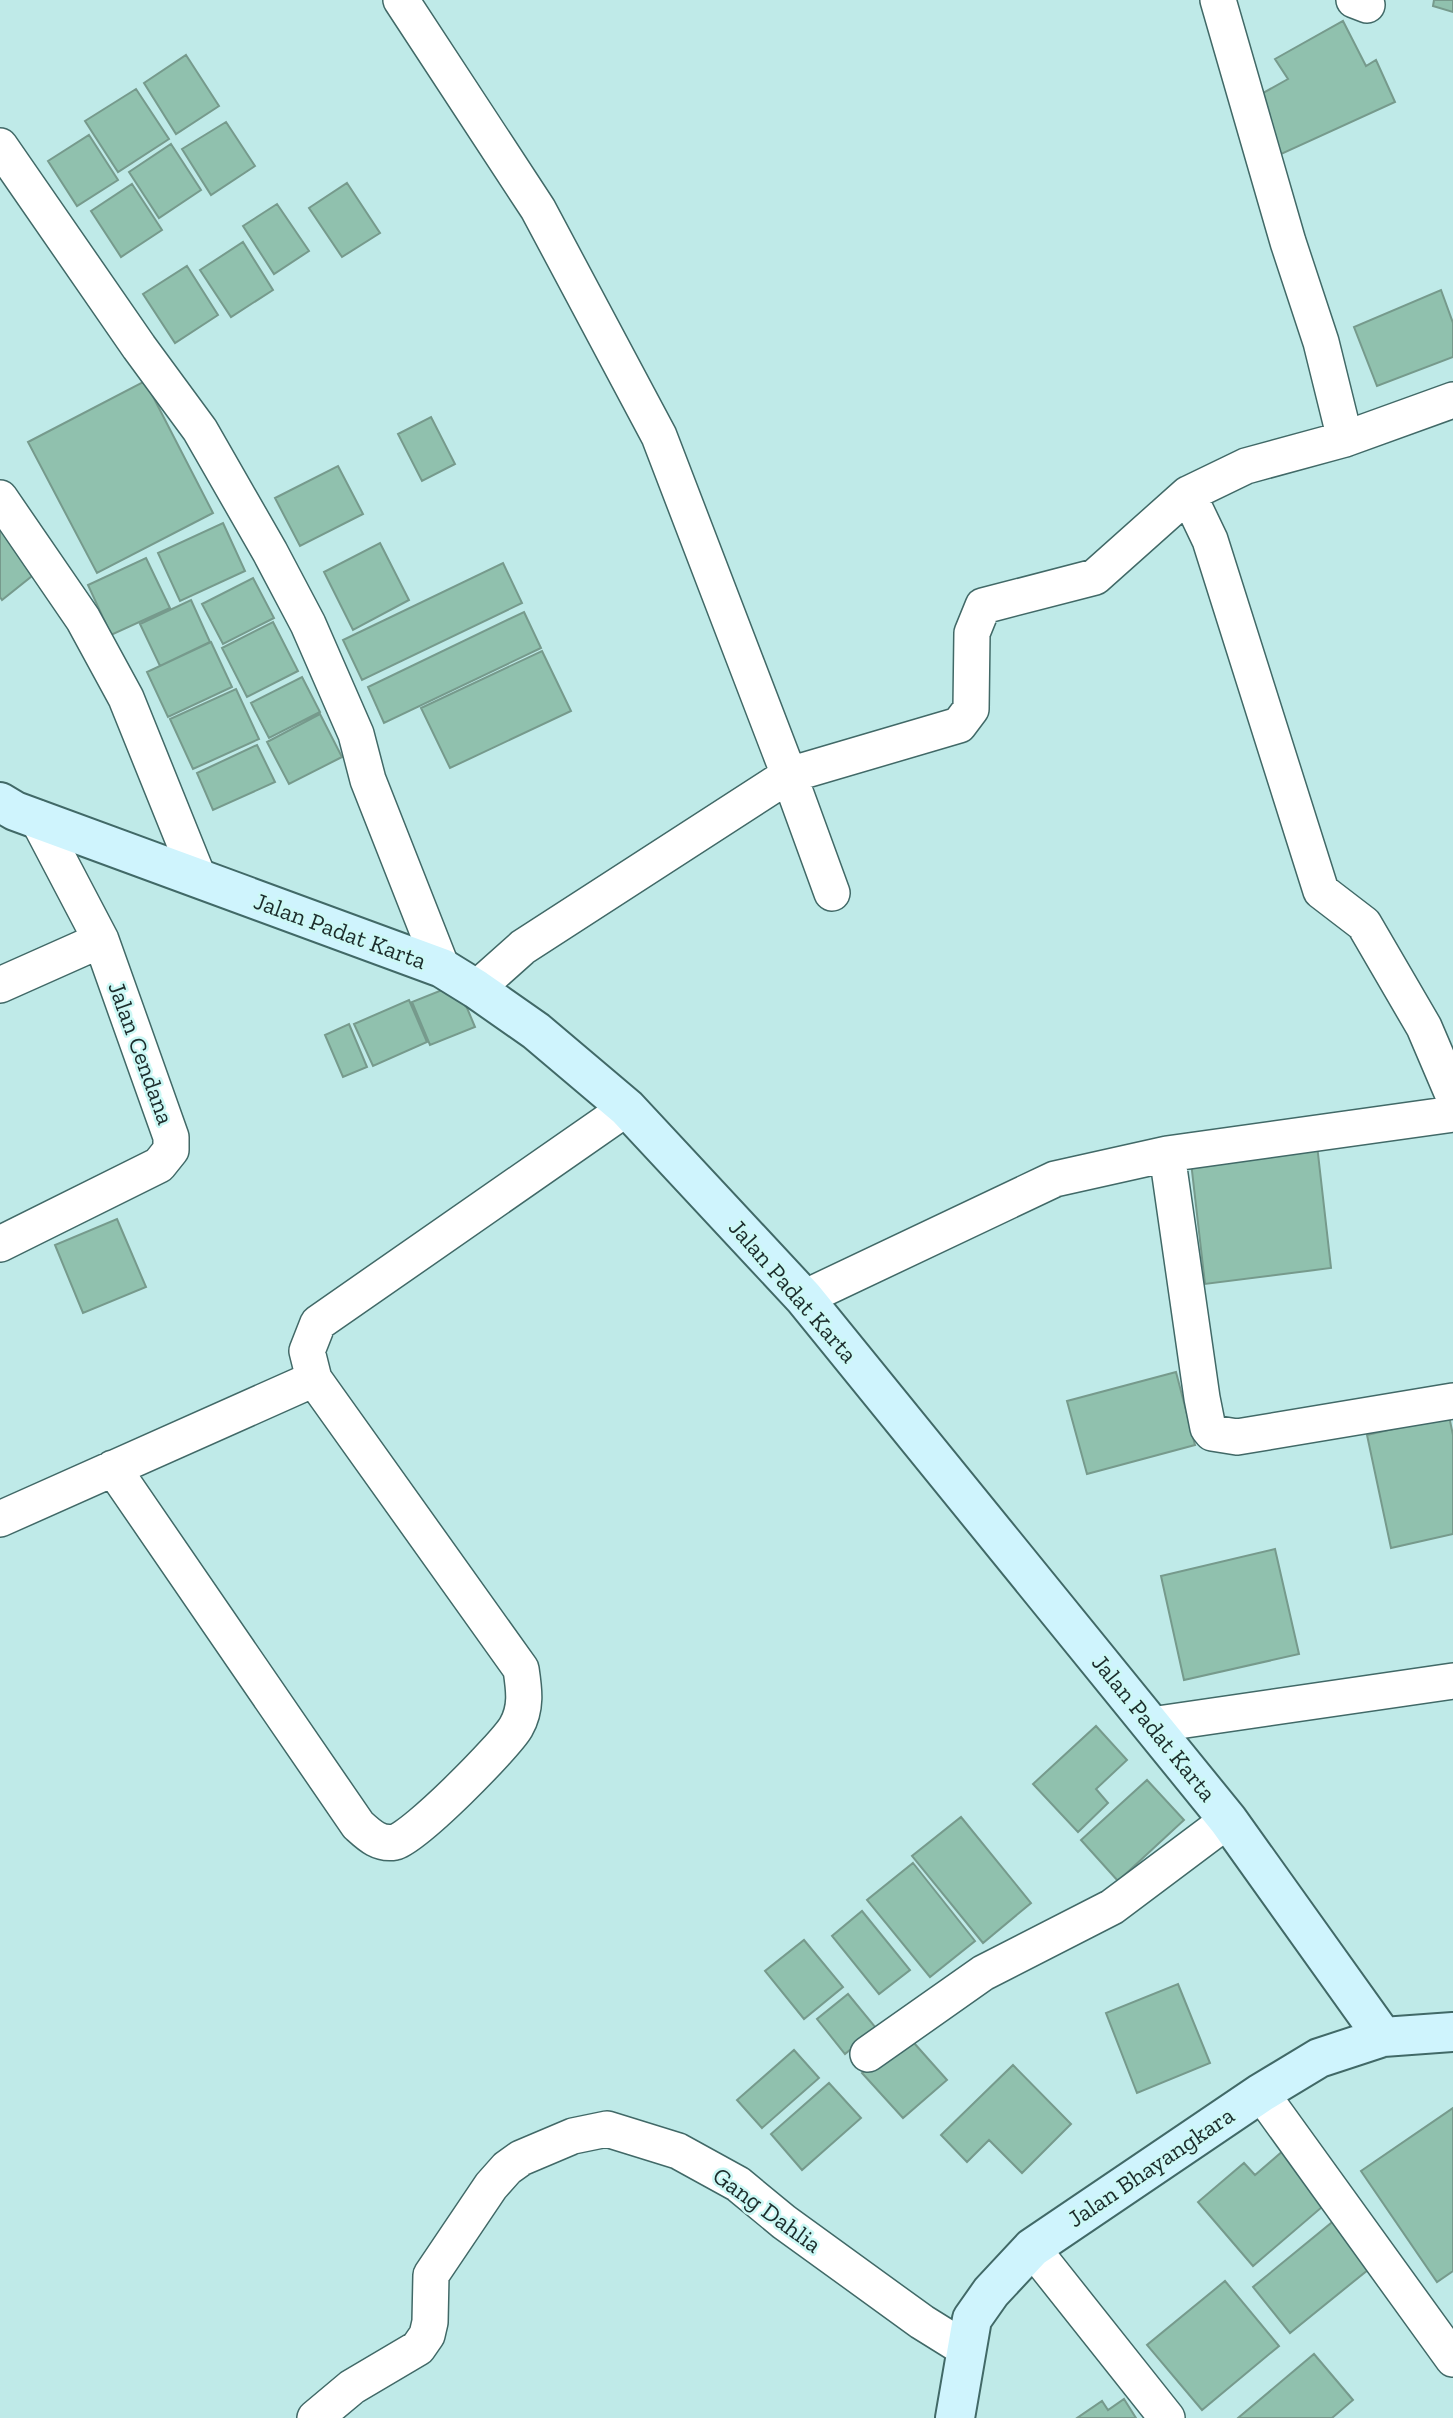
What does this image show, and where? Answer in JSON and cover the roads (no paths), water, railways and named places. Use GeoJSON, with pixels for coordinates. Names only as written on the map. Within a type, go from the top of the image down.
{"type":"FeatureCollection","features":[{"type":"Feature","properties":{"kind":"street"},"geometry":{"type":"LineString","coordinates":[[401,0],[538,209],[659,436],[832,894]]}},
{"type":"Feature","properties":{"kind":"street"},"geometry":{"type":"LineString","coordinates":[[1219,0],[1288,242],[1321,342],[1345,439]]}},
{"type":"Feature","properties":{"kind":"street"},"geometry":{"type":"LineString","coordinates":[[0,146],[200,430],[270,552],[308,624],[356,734],[369,780],[442,968]]}},
{"type":"Feature","properties":{"kind":"street"},"geometry":{"type":"LineString","coordinates":[[476,989],[523,947],[789,775],[959,726],[971,709],[972,633],[983,606],[1095,577],[1188,494],[1245,467],[1345,439],[1453,400]]}},
{"type":"Feature","properties":{"kind":"street"},"geometry":{"type":"LineString","coordinates":[[1188,494],[1210,540],[1321,891],[1364,924],[1424,1027],[1453,1095]]}},
{"type":"Feature","properties":{"kind":"street"},"geometry":{"type":"LineString","coordinates":[[0,498],[83,619],[126,698],[199,878]]}},
{"type":"Feature","properties":{"kind":"street","name":"Jalan Padat Karta"},"geometry":{"type":"LineString","coordinates":[[0,802],[15,811],[442,968],[536,1031],[627,1108],[804,1298],[1228,1820],[1383,2037]]}},
{"type":"Feature","properties":{"kind":"street","name":"Jalan Cendana"},"geometry":{"type":"LineString","coordinates":[[0,1244],[159,1165],[172,1150],[171,1136],[101,940],[37,818]]}},
{"type":"Feature","properties":{"kind":"street"},"geometry":{"type":"LineString","coordinates":[[0,985],[101,940]]}},
{"type":"Feature","properties":{"kind":"street"},"geometry":{"type":"LineString","coordinates":[[113,1468],[358,1825],[375,1840],[399,1842],[416,1830],[466,1782],[516,1727],[523,1711],[523,1679],[521,1669],[314,1379],[307,1351],[318,1323],[627,1108]]}},
{"type":"Feature","properties":{"kind":"street"},"geometry":{"type":"LineString","coordinates":[[804,1298],[1055,1179],[1167,1154],[1453,1114]]}},
{"type":"Feature","properties":{"kind":"street"},"geometry":{"type":"LineString","coordinates":[[1167,1154],[1202,1398],[1208,1428],[1212,1433],[1237,1437],[1453,1401]]}},
{"type":"Feature","properties":{"kind":"street"},"geometry":{"type":"LineString","coordinates":[[0,1519],[314,1379]]}},
{"type":"Feature","properties":{"kind":"street"},"geometry":{"type":"LineString","coordinates":[[1151,1725],[1453,1681]]}},
{"type":"Feature","properties":{"kind":"street"},"geometry":{"type":"LineString","coordinates":[[868,2054],[983,1973],[1112,1907],[1228,1820]]}},
{"type":"Feature","properties":{"kind":"street","name":"Jalan Bhayangkara"},"geometry":{"type":"LineString","coordinates":[[955,2418],[972,2319],[991,2292],[1032,2248],[1261,2093],[1319,2058],[1383,2037],[1453,2032]]}},
{"type":"Feature","properties":{"kind":"street"},"geometry":{"type":"LineString","coordinates":[[1261,2093],[1453,2359]]}},
{"type":"Feature","properties":{"kind":"street","name":"Gang Dahlia"},"geometry":{"type":"LineString","coordinates":[[315,2418],[352,2387],[418,2348],[427,2335],[430,2322],[431,2275],[491,2186],[507,2168],[521,2158],[573,2136],[607,2129],[678,2151],[738,2184],[784,2222],[922,2322],[967,2350]]}},
{"type":"Feature","properties":{"kind":"street"},"geometry":{"type":"LineString","coordinates":[[1032,2248],[1167,2418]]}}]}
